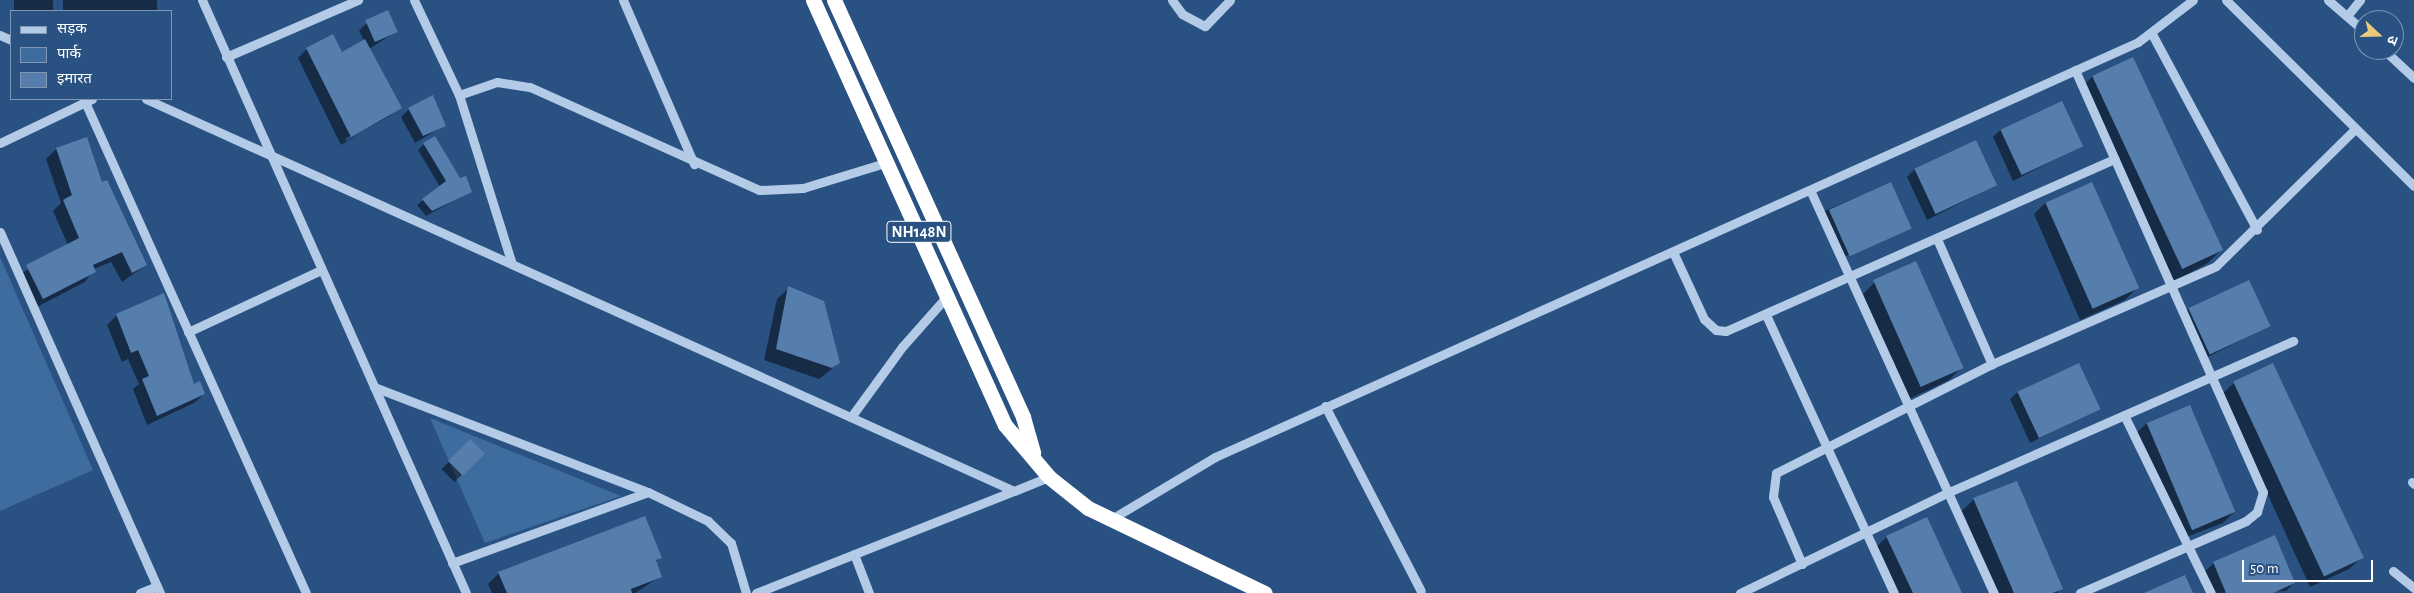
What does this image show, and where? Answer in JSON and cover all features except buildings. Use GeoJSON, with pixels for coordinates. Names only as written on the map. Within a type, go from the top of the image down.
{"type":"FeatureCollection","features":[{"type":"Feature","properties":{"kind":"highway","name":"NH148N"},"geometry":{"type":"LineString","coordinates":[[813,0],[888,162],[1005,425],[1049,477],[1108,521],[1265,593]]}},
{"type":"Feature","properties":{"kind":"highway","name":"NH148N"},"geometry":{"type":"LineString","coordinates":[[834,0],[1023,417],[1034,457]]}},
{"type":"Feature","properties":{"kind":"street"},"geometry":{"type":"LineString","coordinates":[[202,0],[466,593]]}},
{"type":"Feature","properties":{"kind":"street"},"geometry":{"type":"LineString","coordinates":[[226,57],[358,0]]}},
{"type":"Feature","properties":{"kind":"street"},"geometry":{"type":"LineString","coordinates":[[414,0],[458,95],[512,264]]}},
{"type":"Feature","properties":{"kind":"street"},"geometry":{"type":"LineString","coordinates":[[623,0],[694,164]]}},
{"type":"Feature","properties":{"kind":"street"},"geometry":{"type":"LineString","coordinates":[[1172,0],[1182,14],[1205,26],[1230,0]]}},
{"type":"Feature","properties":{"kind":"street"},"geometry":{"type":"LineString","coordinates":[[1108,521],[1215,457],[1325,406],[1674,254],[2152,34],[2192,0]]}},
{"type":"Feature","properties":{"kind":"street"},"geometry":{"type":"LineString","coordinates":[[2226,0],[2414,186]]}},
{"type":"Feature","properties":{"kind":"street"},"geometry":{"type":"LineString","coordinates":[[2328,0],[2354,22]]}},
{"type":"Feature","properties":{"kind":"street"},"geometry":{"type":"LineString","coordinates":[[2347,16],[2360,0]]}},
{"type":"Feature","properties":{"kind":"street"},"geometry":{"type":"LineString","coordinates":[[2152,34],[2257,230]]}},
{"type":"Feature","properties":{"kind":"street"},"geometry":{"type":"LineString","coordinates":[[2395,60],[2414,78]]}},
{"type":"Feature","properties":{"kind":"street"},"geometry":{"type":"LineString","coordinates":[[2075,70],[2263,492],[2262,501],[2246,521],[2080,593]]}},
{"type":"Feature","properties":{"kind":"street"},"geometry":{"type":"LineString","coordinates":[[458,95],[497,82],[530,87],[694,164],[759,190],[803,188],[888,162]]}},
{"type":"Feature","properties":{"kind":"street"},"geometry":{"type":"LineString","coordinates":[[0,143],[89,100],[188,332],[306,593]]}},
{"type":"Feature","properties":{"kind":"street"},"geometry":{"type":"LineString","coordinates":[[148,100],[1014,491]]}},
{"type":"Feature","properties":{"kind":"street"},"geometry":{"type":"LineString","coordinates":[[1802,564],[1773,497],[1773,482],[1776,473],[1827,445],[1910,408],[1992,364],[2171,288],[2216,266],[2257,230],[2355,128]]}},
{"type":"Feature","properties":{"kind":"street"},"geometry":{"type":"LineString","coordinates":[[1674,254],[1704,319],[1716,330],[1766,314],[2115,159]]}},
{"type":"Feature","properties":{"kind":"street"},"geometry":{"type":"LineString","coordinates":[[1811,192],[1994,593]]}},
{"type":"Feature","properties":{"kind":"street"},"geometry":{"type":"LineString","coordinates":[[0,232],[158,590],[140,593]]}},
{"type":"Feature","properties":{"kind":"street"},"geometry":{"type":"LineString","coordinates":[[1937,239],[1992,364]]}},
{"type":"Feature","properties":{"kind":"street"},"geometry":{"type":"LineString","coordinates":[[188,332],[321,270]]}},
{"type":"Feature","properties":{"kind":"street"},"geometry":{"type":"LineString","coordinates":[[851,417],[902,347],[948,295]]}},
{"type":"Feature","properties":{"kind":"street"},"geometry":{"type":"LineString","coordinates":[[1766,314],[1894,593]]}},
{"type":"Feature","properties":{"kind":"street"},"geometry":{"type":"LineString","coordinates":[[1740,593],[1868,533],[1949,492],[2293,342]]}},
{"type":"Feature","properties":{"kind":"street"},"geometry":{"type":"LineString","coordinates":[[374,387],[648,492],[721,530],[731,543],[746,593]]}},
{"type":"Feature","properties":{"kind":"street"},"geometry":{"type":"LineString","coordinates":[[1325,406],[1421,591]]}},
{"type":"Feature","properties":{"kind":"street"},"geometry":{"type":"LineString","coordinates":[[2124,415],[2211,593]]}},
{"type":"Feature","properties":{"kind":"street"},"geometry":{"type":"LineString","coordinates":[[756,593],[1049,477]]}},
{"type":"Feature","properties":{"kind":"street"},"geometry":{"type":"LineString","coordinates":[[452,562],[648,492]]}},
{"type":"Feature","properties":{"kind":"street"},"geometry":{"type":"LineString","coordinates":[[854,554],[869,593]]}},
{"type":"Feature","properties":{"kind":"street"},"geometry":{"type":"LineString","coordinates":[[2393,571],[2414,588]]}},
{"type":"Feature","properties":{"kind":"green space"},"geometry":{"type":"Polygon","coordinates":[[[0,257],[93,470],[0,511],[0,257]]]}},
{"type":"Feature","properties":{"kind":"green space"},"geometry":{"type":"Polygon","coordinates":[[[430,418],[621,496],[485,543],[430,418]]]}}]}
